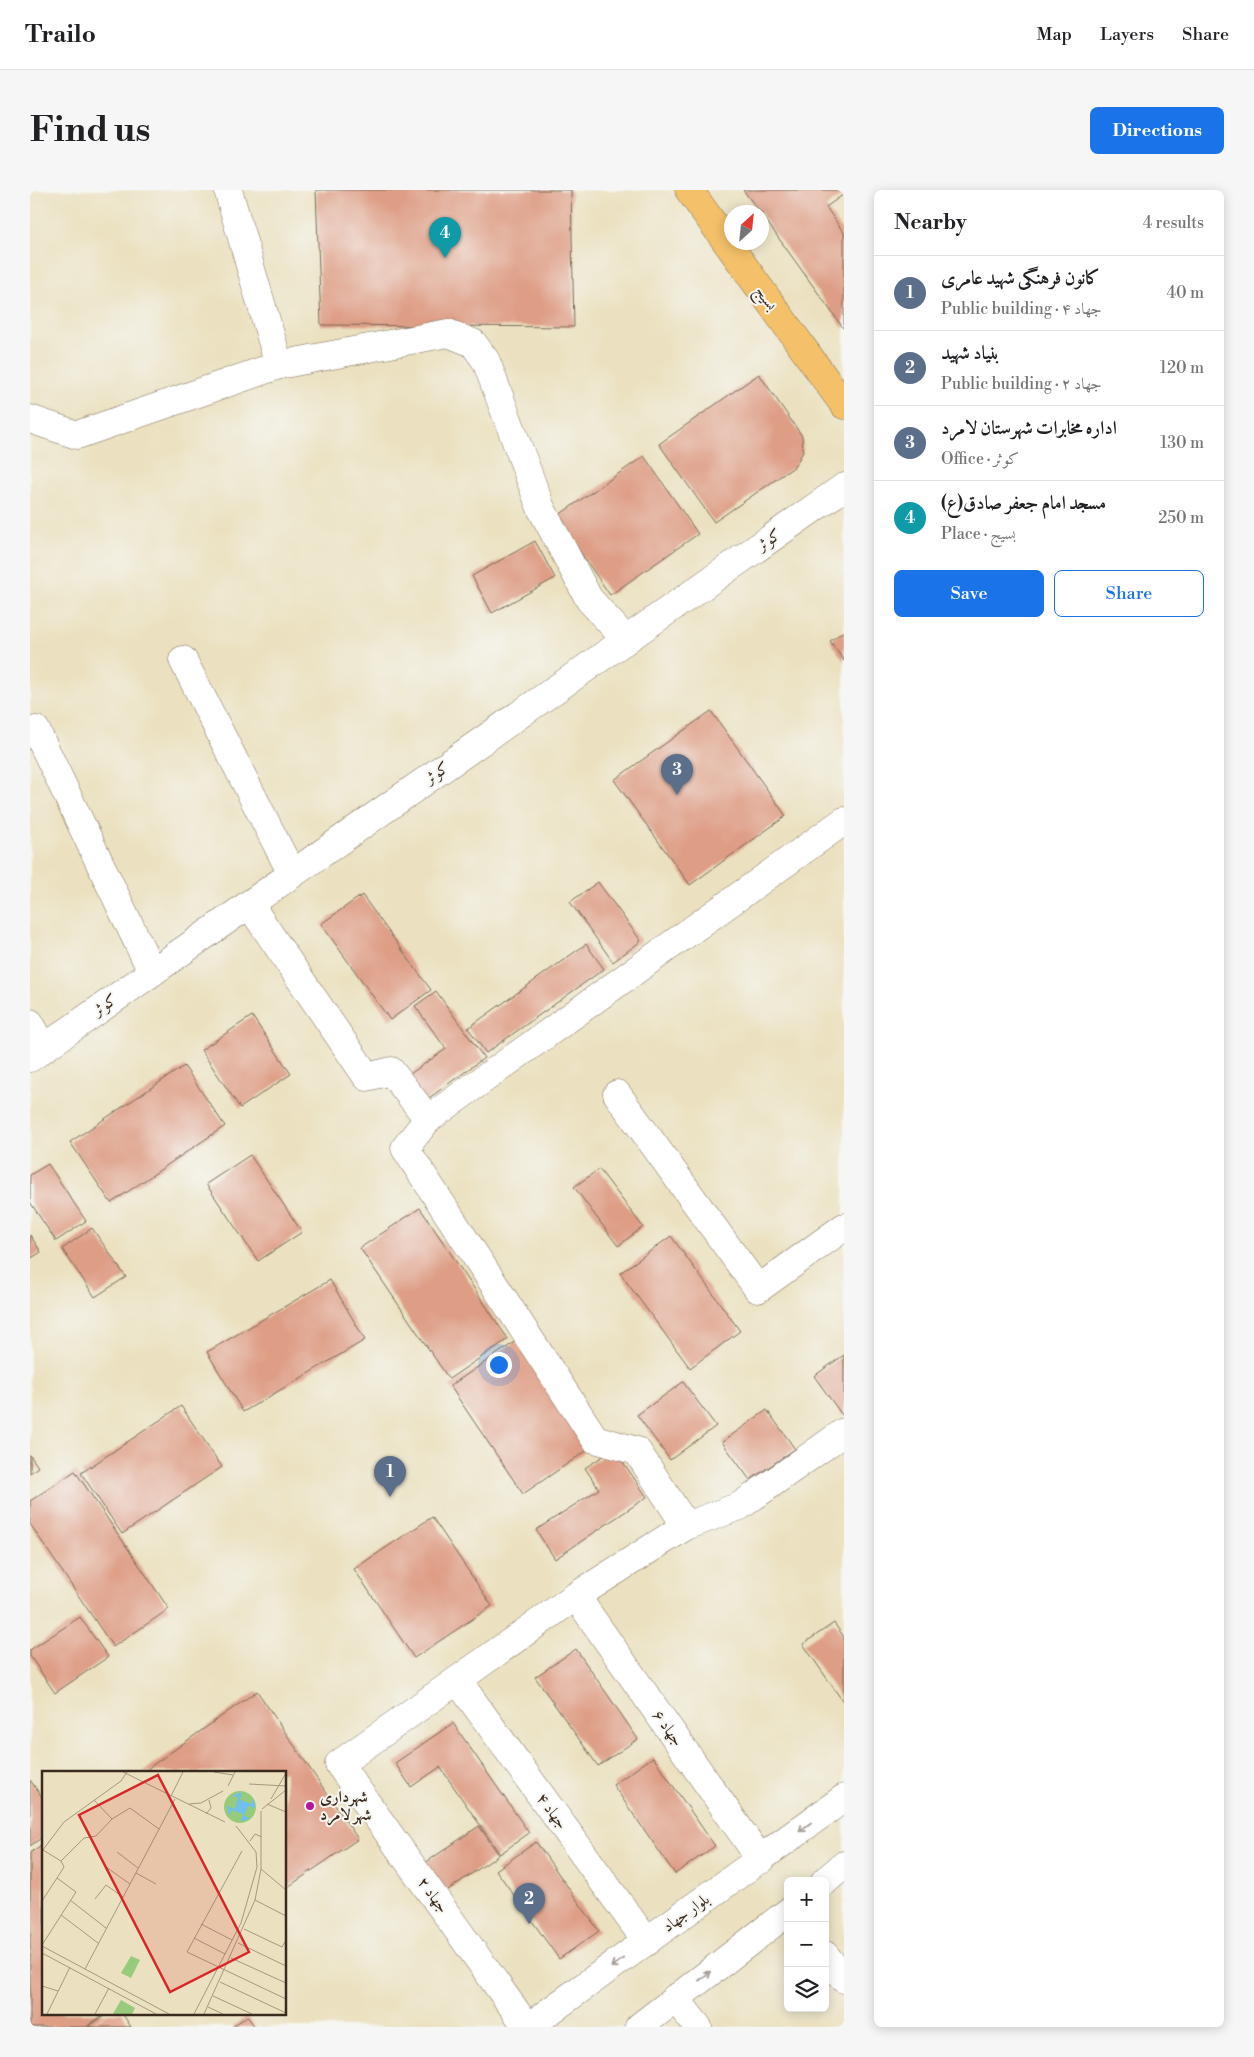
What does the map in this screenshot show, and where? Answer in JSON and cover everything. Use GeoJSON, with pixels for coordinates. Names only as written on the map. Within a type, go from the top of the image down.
{"type":"FeatureCollection","features":[{"type":"Feature","properties":{"kind":"main road","name":"بسیج"},"geometry":{"type":"LineString","coordinates":[[689,190],[844,405]]}},
{"type":"Feature","properties":{"kind":"street"},"geometry":{"type":"LineString","coordinates":[[228,190],[280,365]]}},
{"type":"Feature","properties":{"kind":"street"},"geometry":{"type":"LineString","coordinates":[[30,419],[77,435],[280,365],[448,333],[473,343],[486,361],[541,508],[589,599],[626,640]]}},
{"type":"Feature","properties":{"kind":"street","name":"کوثر"},"geometry":{"type":"LineString","coordinates":[[37,1053],[844,487]]}},
{"type":"Feature","properties":{"kind":"street"},"geometry":{"type":"LineString","coordinates":[[183,660],[292,874]]}},
{"type":"Feature","properties":{"kind":"street"},"geometry":{"type":"LineString","coordinates":[[36,730],[152,972]]}},
{"type":"Feature","properties":{"kind":"street"},"geometry":{"type":"LineString","coordinates":[[686,1526],[637,1451],[595,1439],[405,1148],[428,1119],[844,821]]}},
{"type":"Feature","properties":{"kind":"street"},"geometry":{"type":"LineString","coordinates":[[249,904],[367,1077],[390,1071],[428,1119]]}},
{"type":"Feature","properties":{"kind":"street"},"geometry":{"type":"LineString","coordinates":[[30,1023],[37,1053]]}},
{"type":"Feature","properties":{"kind":"street"},"geometry":{"type":"LineString","coordinates":[[617,1094],[758,1289],[844,1227]]}},
{"type":"Feature","properties":{"kind":"street"},"geometry":{"type":"LineString","coordinates":[[458,1681],[576,1596],[686,1526],[740,1506],[844,1432]]}},
{"type":"Feature","properties":{"kind":"street","name":"جهاد ۶"},"geometry":{"type":"LineString","coordinates":[[576,1596],[761,1860]]}},
{"type":"Feature","properties":{"kind":"street","name":"جهاد ۲"},"geometry":{"type":"LineString","coordinates":[[458,1681],[339,1764],[527,2027]]}},
{"type":"Feature","properties":{"kind":"street","name":"جهاد ۴"},"geometry":{"type":"LineString","coordinates":[[458,1681],[647,1942]]}},
{"type":"Feature","properties":{"kind":"street","name":"بلوار جهاد"},"geometry":{"type":"LineString","coordinates":[[527,2027],[761,1860],[844,1798]]}},
{"type":"Feature","properties":{"kind":"street"},"geometry":{"type":"LineString","coordinates":[[829,1878],[844,1865]]}},
{"type":"Feature","properties":{"kind":"street"},"geometry":{"type":"LineString","coordinates":[[639,2027],[784,1915]]}},
{"type":"Feature","properties":{"kind":"street"},"geometry":{"type":"LineString","coordinates":[[829,1960],[844,1979]]}},
{"type":"Feature","properties":{"kind":"street"},"geometry":{"type":"LineString","coordinates":[[675,1998],[698,2027]]}},
{"type":"Feature","properties":{"kind":"building"},"geometry":{"type":"Polygon","coordinates":[[[316,190],[571,190],[574,327],[321,325],[316,190]]]}},
{"type":"Feature","properties":{"kind":"building"},"geometry":{"type":"Polygon","coordinates":[[[743,190],[844,190],[844,194],[826,207],[844,233],[844,329],[769,225],[769,205],[755,205],[743,190]]]}},
{"type":"Feature","properties":{"kind":"building"},"geometry":{"type":"Polygon","coordinates":[[[759,374],[802,436],[803,452],[794,467],[714,522],[659,444],[759,374]]]}},
{"type":"Feature","properties":{"kind":"building"},"geometry":{"type":"Polygon","coordinates":[[[644,456],[698,534],[610,595],[556,517],[644,456]]]}},
{"type":"Feature","properties":{"kind":"building"},"geometry":{"type":"Polygon","coordinates":[[[535,541],[555,578],[492,613],[472,576],[535,541]]]}},
{"type":"Feature","properties":{"kind":"building"},"geometry":{"type":"Polygon","coordinates":[[[844,631],[844,661],[830,641],[844,631]]]}},
{"type":"Feature","properties":{"kind":"building"},"geometry":{"type":"Polygon","coordinates":[[[711,711],[786,816],[690,885],[614,780],[711,711]]]}},
{"type":"Feature","properties":{"kind":"building"},"geometry":{"type":"Polygon","coordinates":[[[598,882],[641,941],[613,962],[570,902],[598,882]]]}},
{"type":"Feature","properties":{"kind":"building"},"geometry":{"type":"Polygon","coordinates":[[[362,895],[431,990],[390,1020],[321,924],[362,895]]]}},
{"type":"Feature","properties":{"kind":"building"},"geometry":{"type":"Polygon","coordinates":[[[586,944],[604,969],[486,1053],[468,1028],[586,944]]]}},
{"type":"Feature","properties":{"kind":"building"},"geometry":{"type":"Polygon","coordinates":[[[436,991],[484,1058],[422,1103],[404,1078],[446,1049],[415,1006],[436,991]]]}},
{"type":"Feature","properties":{"kind":"building"},"geometry":{"type":"Polygon","coordinates":[[[252,1016],[291,1074],[240,1108],[201,1050],[252,1016]]]}},
{"type":"Feature","properties":{"kind":"building"},"geometry":{"type":"Polygon","coordinates":[[[184,1066],[225,1126],[111,1203],[70,1142],[184,1066]]]}},
{"type":"Feature","properties":{"kind":"building"},"geometry":{"type":"Polygon","coordinates":[[[250,1155],[302,1232],[258,1261],[206,1184],[250,1155]]]}},
{"type":"Feature","properties":{"kind":"building"},"geometry":{"type":"Polygon","coordinates":[[[48,1164],[86,1221],[56,1241],[30,1202],[30,1175],[48,1164]]]}},
{"type":"Feature","properties":{"kind":"building"},"geometry":{"type":"Polygon","coordinates":[[[599,1169],[643,1227],[618,1246],[574,1187],[599,1169]]]}},
{"type":"Feature","properties":{"kind":"building"},"geometry":{"type":"Polygon","coordinates":[[[420,1208],[508,1339],[449,1379],[360,1248],[420,1208]]]}},
{"type":"Feature","properties":{"kind":"building"},"geometry":{"type":"Polygon","coordinates":[[[92,1228],[126,1277],[95,1297],[62,1249],[92,1228]]]}},
{"type":"Feature","properties":{"kind":"building"},"geometry":{"type":"Polygon","coordinates":[[[30,1235],[41,1252],[30,1259],[30,1235]]]}},
{"type":"Feature","properties":{"kind":"building"},"geometry":{"type":"Polygon","coordinates":[[[671,1236],[740,1331],[690,1368],[620,1273],[671,1236]]]}},
{"type":"Feature","properties":{"kind":"building"},"geometry":{"type":"Polygon","coordinates":[[[330,1280],[365,1340],[243,1412],[207,1352],[330,1280]]]}},
{"type":"Feature","properties":{"kind":"building"},"geometry":{"type":"Polygon","coordinates":[[[516,1341],[589,1449],[523,1494],[450,1386],[516,1341]]]}},
{"type":"Feature","properties":{"kind":"building"},"geometry":{"type":"Polygon","coordinates":[[[844,1355],[844,1413],[842,1415],[814,1376],[844,1355]]]}},
{"type":"Feature","properties":{"kind":"building"},"geometry":{"type":"Polygon","coordinates":[[[683,1382],[716,1426],[670,1460],[637,1415],[683,1382]]]}},
{"type":"Feature","properties":{"kind":"building"},"geometry":{"type":"Polygon","coordinates":[[[181,1406],[222,1467],[122,1534],[81,1473],[181,1406]]]}},
{"type":"Feature","properties":{"kind":"building"},"geometry":{"type":"Polygon","coordinates":[[[767,1410],[795,1449],[750,1480],[722,1442],[767,1410]]]}},
{"type":"Feature","properties":{"kind":"building"},"geometry":{"type":"Polygon","coordinates":[[[614,1449],[647,1497],[555,1559],[536,1530],[599,1489],[585,1468],[614,1449]]]}},
{"type":"Feature","properties":{"kind":"building"},"geometry":{"type":"Polygon","coordinates":[[[30,1455],[38,1467],[30,1473],[30,1455]]]}},
{"type":"Feature","properties":{"kind":"building"},"geometry":{"type":"Polygon","coordinates":[[[75,1471],[169,1609],[113,1647],[30,1524],[30,1501],[75,1471]]]}},
{"type":"Feature","properties":{"kind":"building"},"geometry":{"type":"Polygon","coordinates":[[[432,1517],[492,1606],[414,1658],[354,1569],[432,1517]]]}},
{"type":"Feature","properties":{"kind":"building"},"geometry":{"type":"Polygon","coordinates":[[[80,1617],[108,1657],[55,1693],[30,1656],[30,1650],[80,1617]]]}},
{"type":"Feature","properties":{"kind":"building"},"geometry":{"type":"Polygon","coordinates":[[[834,1623],[844,1637],[844,1703],[803,1644],[834,1623]]]}},
{"type":"Feature","properties":{"kind":"building"},"geometry":{"type":"Polygon","coordinates":[[[576,1649],[638,1739],[598,1766],[535,1677],[576,1649]]]}},
{"type":"Feature","properties":{"kind":"building","name":"شهرداری شهر لامرد"},"geometry":{"type":"Polygon","coordinates":[[[257,1691],[358,1839],[286,1888],[286,1771],[144,1771],[257,1691]]]}},
{"type":"Feature","properties":{"kind":"building"},"geometry":{"type":"Polygon","coordinates":[[[453,1723],[529,1833],[500,1854],[440,1767],[411,1787],[395,1763],[453,1723]]]}},
{"type":"Feature","properties":{"kind":"building"},"geometry":{"type":"Polygon","coordinates":[[[653,1757],[715,1846],[675,1874],[613,1785],[653,1757]]]}},
{"type":"Feature","properties":{"kind":"building"},"geometry":{"type":"Polygon","coordinates":[[[30,1780],[42,1797],[42,1837],[30,1846],[30,1780]]]}},
{"type":"Feature","properties":{"kind":"building"},"geometry":{"type":"Polygon","coordinates":[[[479,1826],[499,1855],[445,1892],[425,1863],[479,1826]]]}},
{"type":"Feature","properties":{"kind":"building"},"geometry":{"type":"Polygon","coordinates":[[[536,1842],[599,1931],[559,1959],[496,1870],[536,1842]]]}},
{"type":"Feature","properties":{"kind":"building"},"geometry":{"type":"Polygon","coordinates":[[[42,1844],[42,2014],[105,2014],[86,2027],[30,2027],[30,1853],[42,1844]]]}},
{"type":"Feature","properties":{"kind":"building"},"geometry":{"type":"Polygon","coordinates":[[[107,2014],[123,2014],[131,2027],[88,2027],[107,2014]]]}},
{"type":"Feature","properties":{"kind":"building"},"geometry":{"type":"Polygon","coordinates":[[[247,2016],[255,2027],[232,2027],[247,2016]]]}},
{"type":"Feature","properties":{"kind":"place","name":"مسجد امام جعفر صادق(ع)"},"geometry":{"type":"Point","coordinates":[445,258]}},
{"type":"Feature","properties":{"kind":"place","name":"اداره مخابرات شهرستان لامرد"},"geometry":{"type":"Point","coordinates":[677,795]}},
{"type":"Feature","properties":{"kind":"place","name":"کانون فرهنگی شهید عامری"},"geometry":{"type":"Point","coordinates":[390,1497]}},
{"type":"Feature","properties":{"kind":"place","name":"شهرداری شهر لامرد"},"geometry":{"type":"Point","coordinates":[310,1806]}},
{"type":"Feature","properties":{"kind":"place","name":"بنیاد شهید"},"geometry":{"type":"Point","coordinates":[529,1924]}}]}
